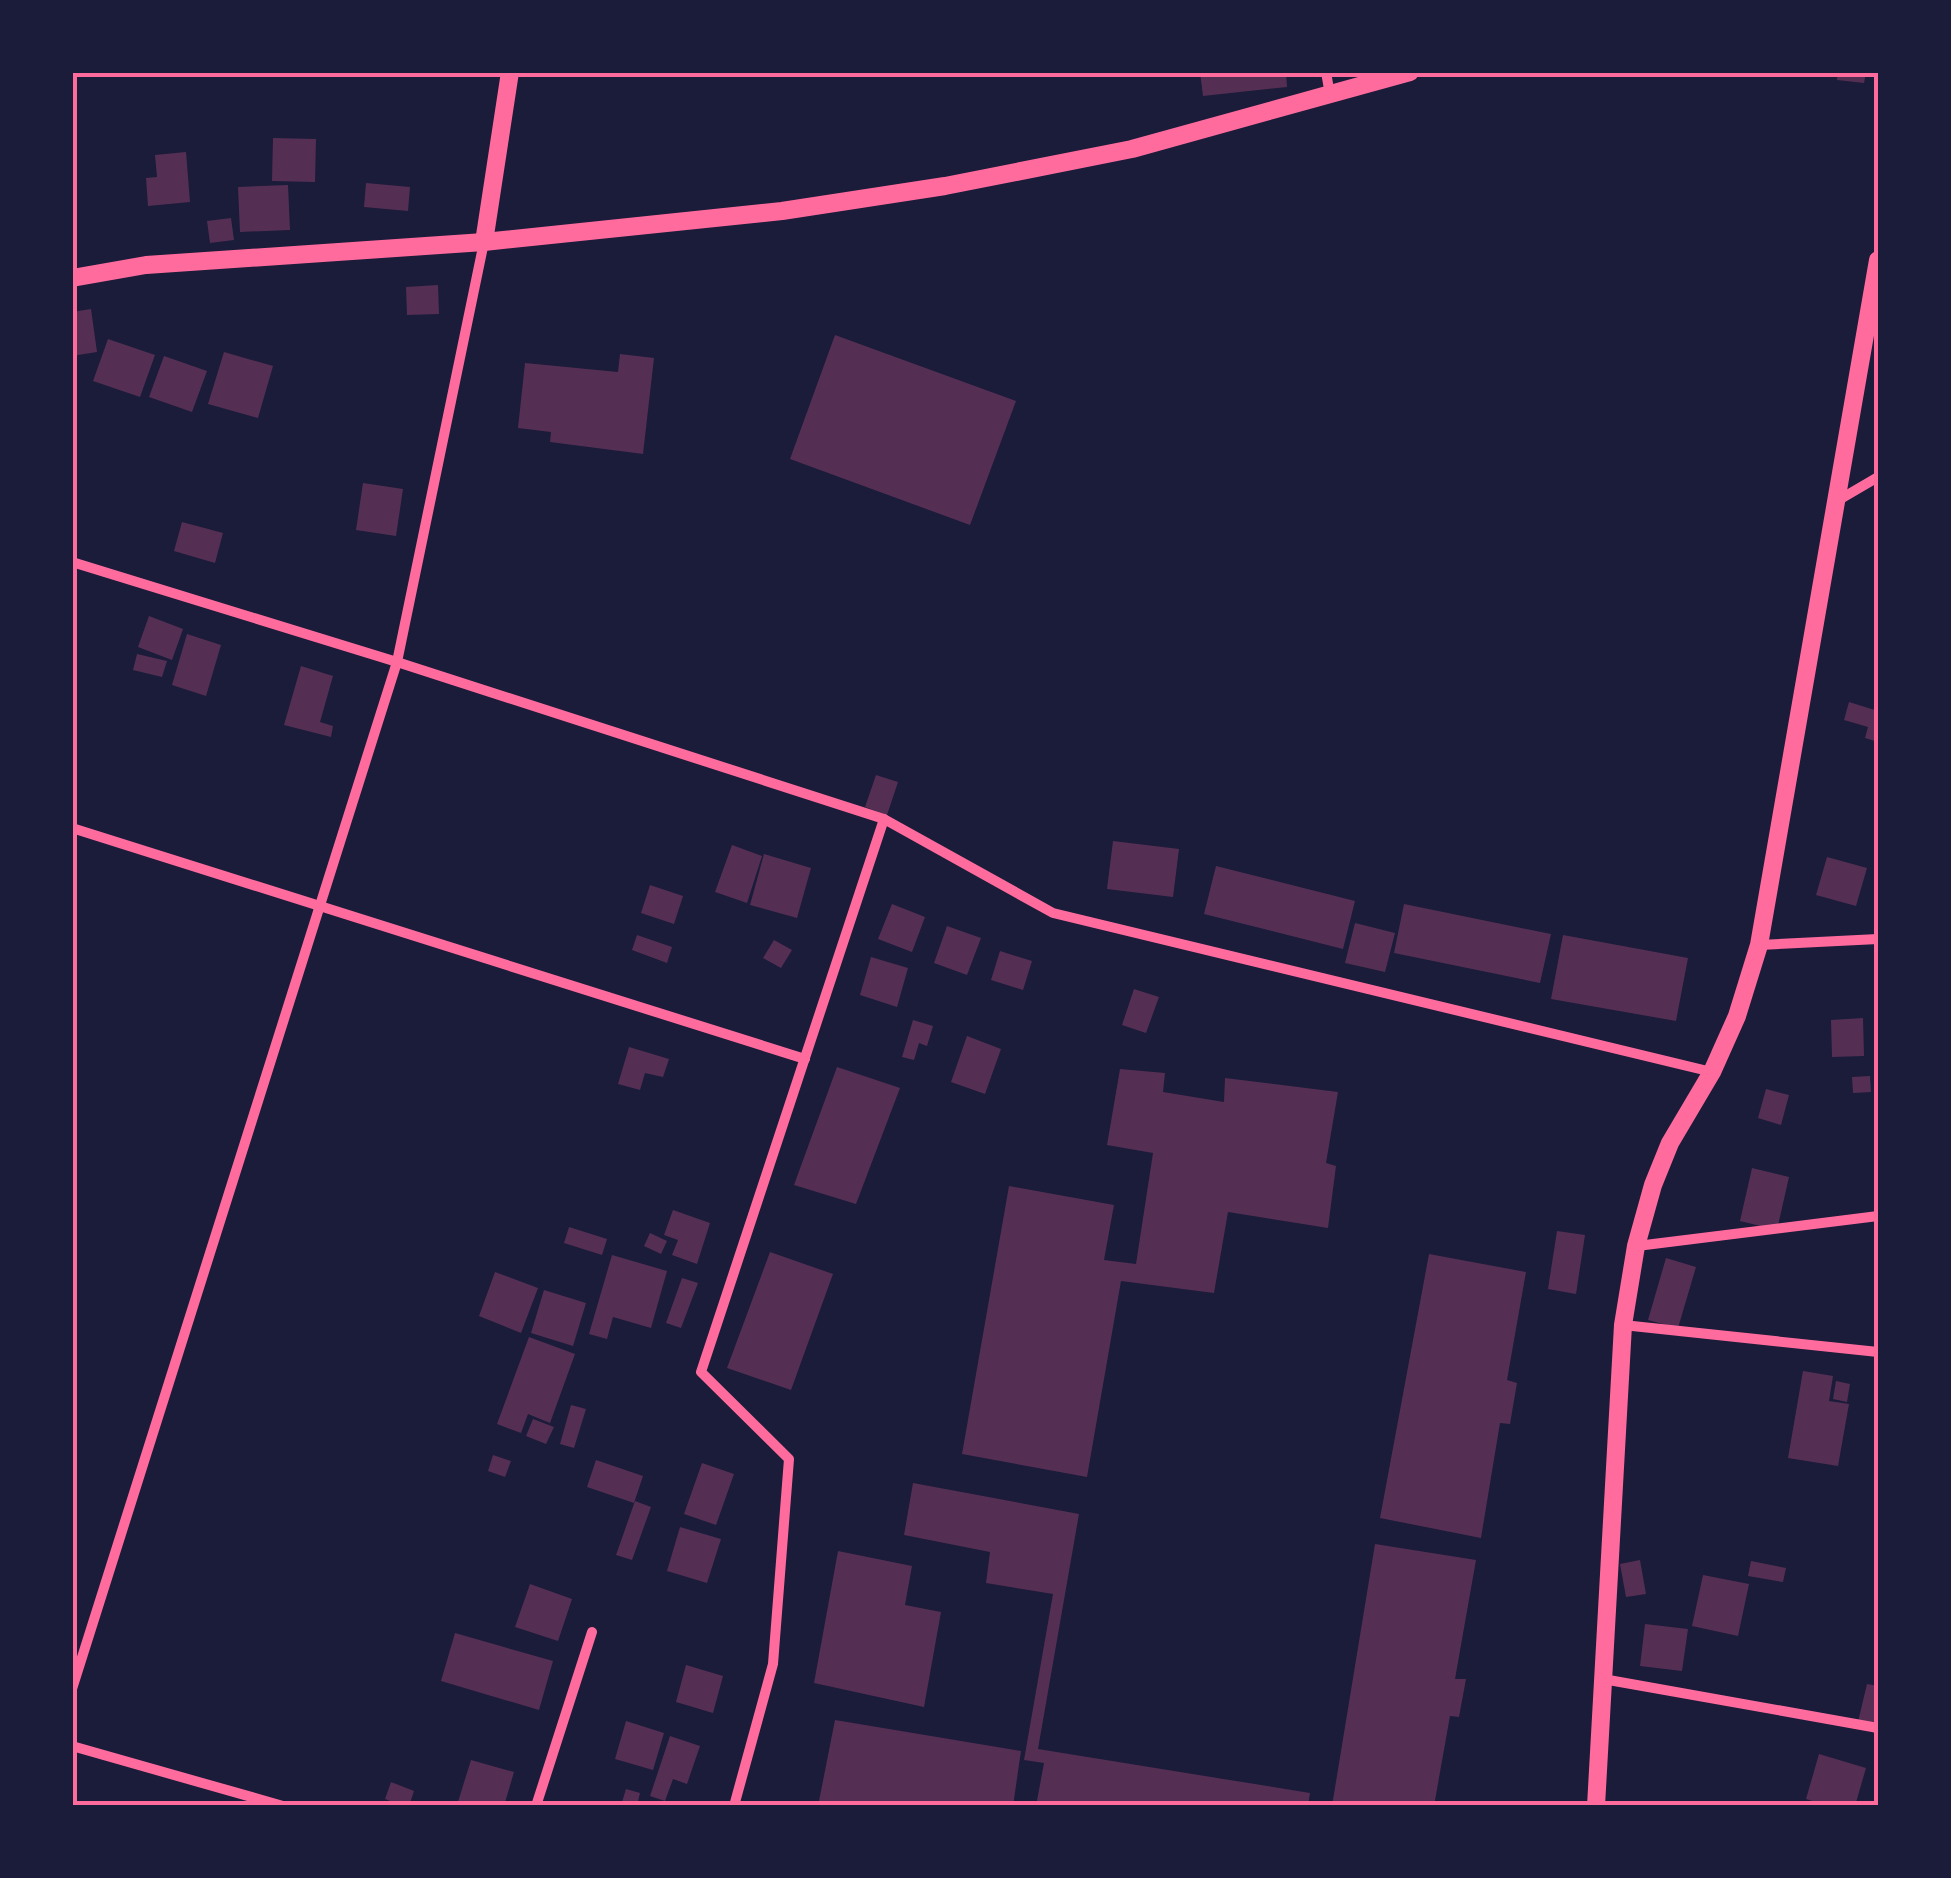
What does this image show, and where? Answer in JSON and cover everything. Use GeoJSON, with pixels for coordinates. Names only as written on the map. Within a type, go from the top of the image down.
{"type":"FeatureCollection","features":[{"type":"Feature","properties":{"kind":"street"},"geometry":{"type":"LineString","coordinates":[[72,1689],[397,662],[484,242],[510,72]]}},
{"type":"Feature","properties":{"kind":"street"},"geometry":{"type":"LineString","coordinates":[[1326,72],[1330,96]]}},
{"type":"Feature","properties":{"kind":"street"},"geometry":{"type":"LineString","coordinates":[[72,278],[146,265],[484,242],[782,211],[945,186],[1132,149],[1410,72]]}},
{"type":"Feature","properties":{"kind":"street"},"geometry":{"type":"LineString","coordinates":[[1596,1806],[1623,1325],[1636,1246],[1670,1143],[1712,1072],[1737,1016],[1760,945],[1878,260]]}},
{"type":"Feature","properties":{"kind":"street"},"geometry":{"type":"LineString","coordinates":[[1837,500],[1878,477]]}},
{"type":"Feature","properties":{"kind":"street"},"geometry":{"type":"LineString","coordinates":[[72,562],[884,819],[1053,913],[1712,1072]]}},
{"type":"Feature","properties":{"kind":"street"},"geometry":{"type":"LineString","coordinates":[[734,1806],[773,1664],[790,1459],[701,1372],[884,819]]}},
{"type":"Feature","properties":{"kind":"street"},"geometry":{"type":"LineString","coordinates":[[72,828],[805,1059]]}},
{"type":"Feature","properties":{"kind":"street"},"geometry":{"type":"LineString","coordinates":[[1760,945],[1878,939]]}},
{"type":"Feature","properties":{"kind":"street"},"geometry":{"type":"LineString","coordinates":[[1636,1246],[1878,1216]]}},
{"type":"Feature","properties":{"kind":"street"},"geometry":{"type":"LineString","coordinates":[[1623,1325],[1878,1352]]}},
{"type":"Feature","properties":{"kind":"street"},"geometry":{"type":"LineString","coordinates":[[536,1806],[592,1632]]}},
{"type":"Feature","properties":{"kind":"street"},"geometry":{"type":"LineString","coordinates":[[1603,1679],[1878,1728]]}},
{"type":"Feature","properties":{"kind":"street"},"geometry":{"type":"LineString","coordinates":[[72,1746],[280,1805]]}},
{"type":"Feature","properties":{"kind":"building"},"geometry":{"type":"Polygon","coordinates":[[[1200,72],[1286,72],[1287,87],[1203,96],[1200,72]]]}},
{"type":"Feature","properties":{"kind":"building"},"geometry":{"type":"Polygon","coordinates":[[[1838,72],[1866,72],[1864,83],[1837,80],[1838,72]]]}},
{"type":"Feature","properties":{"kind":"building"},"geometry":{"type":"Polygon","coordinates":[[[273,138],[316,139],[315,182],[272,181],[273,138]]]}},
{"type":"Feature","properties":{"kind":"building"},"geometry":{"type":"Polygon","coordinates":[[[186,152],[190,202],[148,206],[146,178],[157,177],[155,155],[186,152]]]}},
{"type":"Feature","properties":{"kind":"building"},"geometry":{"type":"Polygon","coordinates":[[[366,183],[410,187],[408,211],[364,207],[366,183]]]}},
{"type":"Feature","properties":{"kind":"building"},"geometry":{"type":"Polygon","coordinates":[[[288,185],[290,230],[240,232],[238,187],[288,185]]]}},
{"type":"Feature","properties":{"kind":"building"},"geometry":{"type":"Polygon","coordinates":[[[231,218],[234,240],[210,243],[207,221],[231,218]]]}},
{"type":"Feature","properties":{"kind":"building"},"geometry":{"type":"Polygon","coordinates":[[[438,285],[439,314],[407,315],[406,287],[438,285]]]}},
{"type":"Feature","properties":{"kind":"building"},"geometry":{"type":"Polygon","coordinates":[[[91,309],[97,352],[72,356],[72,312],[91,309]]]}},
{"type":"Feature","properties":{"kind":"building"},"geometry":{"type":"Polygon","coordinates":[[[835,335],[1016,401],[970,525],[790,459],[835,335]]]}},
{"type":"Feature","properties":{"kind":"building"},"geometry":{"type":"Polygon","coordinates":[[[108,339],[155,355],[140,397],[93,381],[108,339]]]}},
{"type":"Feature","properties":{"kind":"building"},"geometry":{"type":"Polygon","coordinates":[[[224,352],[273,366],[258,418],[208,404],[224,352]]]}},
{"type":"Feature","properties":{"kind":"building"},"geometry":{"type":"Polygon","coordinates":[[[620,354],[654,358],[643,454],[550,442],[551,432],[518,428],[525,363],[618,372],[620,354]]]}},
{"type":"Feature","properties":{"kind":"building"},"geometry":{"type":"Polygon","coordinates":[[[164,356],[207,371],[192,412],[149,397],[164,356]]]}},
{"type":"Feature","properties":{"kind":"building"},"geometry":{"type":"Polygon","coordinates":[[[363,483],[403,489],[396,536],[356,530],[363,483]]]}},
{"type":"Feature","properties":{"kind":"building"},"geometry":{"type":"Polygon","coordinates":[[[182,522],[223,533],[215,563],[174,551],[182,522]]]}},
{"type":"Feature","properties":{"kind":"building"},"geometry":{"type":"Polygon","coordinates":[[[149,616],[183,629],[172,660],[138,647],[149,616]]]}},
{"type":"Feature","properties":{"kind":"building"},"geometry":{"type":"Polygon","coordinates":[[[187,634],[221,645],[206,696],[172,685],[187,634]]]}},
{"type":"Feature","properties":{"kind":"building"},"geometry":{"type":"Polygon","coordinates":[[[137,654],[167,661],[162,677],[133,670],[137,654]]]}},
{"type":"Feature","properties":{"kind":"building"},"geometry":{"type":"Polygon","coordinates":[[[301,666],[333,676],[320,722],[333,726],[331,737],[284,725],[301,666]]]}},
{"type":"Feature","properties":{"kind":"building"},"geometry":{"type":"Polygon","coordinates":[[[1849,702],[1878,711],[1878,742],[1865,738],[1868,727],[1844,720],[1849,702]]]}},
{"type":"Feature","properties":{"kind":"building"},"geometry":{"type":"Polygon","coordinates":[[[876,775],[898,782],[887,815],[865,807],[876,775]]]}},
{"type":"Feature","properties":{"kind":"building"},"geometry":{"type":"Polygon","coordinates":[[[1113,841],[1179,849],[1173,897],[1107,889],[1113,841]]]}},
{"type":"Feature","properties":{"kind":"building"},"geometry":{"type":"Polygon","coordinates":[[[732,845],[762,856],[747,903],[715,892],[732,845]]]}},
{"type":"Feature","properties":{"kind":"building"},"geometry":{"type":"Polygon","coordinates":[[[764,854],[811,868],[797,918],[750,905],[764,854]]]}},
{"type":"Feature","properties":{"kind":"building"},"geometry":{"type":"Polygon","coordinates":[[[1827,857],[1867,868],[1856,906],[1816,895],[1827,857]]]}},
{"type":"Feature","properties":{"kind":"building"},"geometry":{"type":"Polygon","coordinates":[[[1216,866],[1355,901],[1343,949],[1204,914],[1216,866]]]}},
{"type":"Feature","properties":{"kind":"building"},"geometry":{"type":"Polygon","coordinates":[[[650,885],[683,896],[674,924],[641,913],[650,885]]]}},
{"type":"Feature","properties":{"kind":"building"},"geometry":{"type":"Polygon","coordinates":[[[892,904],[925,917],[912,952],[878,939],[892,904]]]}},
{"type":"Feature","properties":{"kind":"building"},"geometry":{"type":"Polygon","coordinates":[[[1404,904],[1551,934],[1540,983],[1394,953],[1404,904]]]}},
{"type":"Feature","properties":{"kind":"building"},"geometry":{"type":"Polygon","coordinates":[[[1355,923],[1395,933],[1385,972],[1345,963],[1355,923]]]}},
{"type":"Feature","properties":{"kind":"building"},"geometry":{"type":"Polygon","coordinates":[[[947,926],[981,938],[967,975],[934,963],[947,926]]]}},
{"type":"Feature","properties":{"kind":"building"},"geometry":{"type":"Polygon","coordinates":[[[637,935],[672,947],[667,963],[632,950],[637,935]]]}},
{"type":"Feature","properties":{"kind":"building"},"geometry":{"type":"Polygon","coordinates":[[[1563,935],[1688,958],[1676,1021],[1551,999],[1563,935]]]}},
{"type":"Feature","properties":{"kind":"building"},"geometry":{"type":"Polygon","coordinates":[[[774,940],[792,950],[781,968],[763,958],[774,940]]]}},
{"type":"Feature","properties":{"kind":"building"},"geometry":{"type":"Polygon","coordinates":[[[1000,951],[1032,961],[1023,990],[991,980],[1000,951]]]}},
{"type":"Feature","properties":{"kind":"building"},"geometry":{"type":"Polygon","coordinates":[[[871,957],[908,968],[897,1007],[860,995],[871,957]]]}},
{"type":"Feature","properties":{"kind":"building"},"geometry":{"type":"Polygon","coordinates":[[[1134,989],[1159,997],[1146,1033],[1122,1025],[1134,989]]]}},
{"type":"Feature","properties":{"kind":"building"},"geometry":{"type":"Polygon","coordinates":[[[1863,1018],[1864,1056],[1832,1057],[1831,1020],[1863,1018]]]}},
{"type":"Feature","properties":{"kind":"building"},"geometry":{"type":"Polygon","coordinates":[[[913,1020],[933,1026],[927,1046],[919,1043],[914,1060],[902,1057],[913,1020]]]}},
{"type":"Feature","properties":{"kind":"building"},"geometry":{"type":"Polygon","coordinates":[[[967,1036],[1001,1049],[985,1094],[951,1082],[967,1036]]]}},
{"type":"Feature","properties":{"kind":"building"},"geometry":{"type":"Polygon","coordinates":[[[629,1047],[669,1059],[663,1077],[645,1073],[640,1090],[618,1084],[629,1047]]]}},
{"type":"Feature","properties":{"kind":"building"},"geometry":{"type":"Polygon","coordinates":[[[837,1067],[900,1088],[856,1204],[794,1185],[837,1067]]]}},
{"type":"Feature","properties":{"kind":"building"},"geometry":{"type":"Polygon","coordinates":[[[1120,1069],[1165,1073],[1163,1092],[1224,1102],[1225,1078],[1338,1092],[1326,1163],[1336,1166],[1328,1228],[1228,1212],[1214,1293],[1121,1281],[1087,1477],[962,1454],[1009,1186],[1114,1205],[1104,1260],[1136,1264],[1153,1153],[1107,1145],[1120,1069]]]}},
{"type":"Feature","properties":{"kind":"building"},"geometry":{"type":"Polygon","coordinates":[[[1870,1076],[1871,1092],[1853,1093],[1852,1077],[1870,1076]]]}},
{"type":"Feature","properties":{"kind":"building"},"geometry":{"type":"Polygon","coordinates":[[[1766,1089],[1789,1095],[1781,1125],[1758,1118],[1766,1089]]]}},
{"type":"Feature","properties":{"kind":"building"},"geometry":{"type":"Polygon","coordinates":[[[1752,1168],[1789,1177],[1777,1230],[1740,1221],[1752,1168]]]}},
{"type":"Feature","properties":{"kind":"building"},"geometry":{"type":"Polygon","coordinates":[[[673,1210],[710,1223],[697,1264],[672,1255],[678,1240],[664,1235],[673,1210]]]}},
{"type":"Feature","properties":{"kind":"building"},"geometry":{"type":"Polygon","coordinates":[[[569,1227],[607,1239],[602,1255],[564,1243],[569,1227]]]}},
{"type":"Feature","properties":{"kind":"building"},"geometry":{"type":"Polygon","coordinates":[[[1557,1231],[1585,1235],[1576,1294],[1548,1289],[1557,1231]]]}},
{"type":"Feature","properties":{"kind":"building"},"geometry":{"type":"Polygon","coordinates":[[[650,1233],[667,1241],[661,1254],[644,1246],[650,1233]]]}},
{"type":"Feature","properties":{"kind":"building"},"geometry":{"type":"Polygon","coordinates":[[[770,1252],[833,1274],[791,1390],[727,1368],[770,1252]]]}},
{"type":"Feature","properties":{"kind":"building"},"geometry":{"type":"Polygon","coordinates":[[[1429,1254],[1526,1272],[1507,1380],[1517,1383],[1510,1424],[1500,1423],[1481,1538],[1380,1518],[1429,1254]]]}},
{"type":"Feature","properties":{"kind":"building"},"geometry":{"type":"Polygon","coordinates":[[[612,1255],[667,1271],[651,1328],[613,1317],[607,1339],[589,1334],[612,1255]]]}},
{"type":"Feature","properties":{"kind":"building"},"geometry":{"type":"Polygon","coordinates":[[[1666,1258],[1696,1267],[1678,1328],[1648,1320],[1666,1258]]]}},
{"type":"Feature","properties":{"kind":"building"},"geometry":{"type":"Polygon","coordinates":[[[495,1272],[538,1288],[521,1333],[479,1316],[495,1272]]]}},
{"type":"Feature","properties":{"kind":"building"},"geometry":{"type":"Polygon","coordinates":[[[682,1278],[698,1283],[681,1328],[666,1323],[682,1278]]]}},
{"type":"Feature","properties":{"kind":"building"},"geometry":{"type":"Polygon","coordinates":[[[544,1290],[586,1303],[573,1346],[531,1333],[544,1290]]]}},
{"type":"Feature","properties":{"kind":"building"},"geometry":{"type":"Polygon","coordinates":[[[529,1337],[575,1354],[550,1423],[528,1414],[521,1433],[497,1424],[529,1337]]]}},
{"type":"Feature","properties":{"kind":"building"},"geometry":{"type":"Polygon","coordinates":[[[1803,1371],[1833,1376],[1829,1401],[1849,1404],[1838,1466],[1788,1458],[1803,1371]]]}},
{"type":"Feature","properties":{"kind":"building"},"geometry":{"type":"Polygon","coordinates":[[[1836,1381],[1850,1384],[1847,1402],[1833,1399],[1836,1381]]]}},
{"type":"Feature","properties":{"kind":"building"},"geometry":{"type":"Polygon","coordinates":[[[571,1405],[586,1409],[574,1448],[560,1444],[571,1405]]]}},
{"type":"Feature","properties":{"kind":"building"},"geometry":{"type":"Polygon","coordinates":[[[533,1419],[554,1427],[546,1444],[526,1436],[533,1419]]]}},
{"type":"Feature","properties":{"kind":"building"},"geometry":{"type":"Polygon","coordinates":[[[493,1455],[511,1461],[505,1477],[488,1471],[493,1455]]]}},
{"type":"Feature","properties":{"kind":"building"},"geometry":{"type":"Polygon","coordinates":[[[596,1460],[643,1476],[634,1503],[587,1487],[596,1460]]]}},
{"type":"Feature","properties":{"kind":"building"},"geometry":{"type":"Polygon","coordinates":[[[702,1463],[734,1474],[716,1525],[684,1514],[702,1463]]]}},
{"type":"Feature","properties":{"kind":"building"},"geometry":{"type":"Polygon","coordinates":[[[913,1483],[1079,1514],[1038,1749],[1310,1793],[1308,1806],[1036,1806],[1044,1763],[1024,1760],[1053,1594],[986,1583],[990,1552],[904,1535],[913,1483]]]}},
{"type":"Feature","properties":{"kind":"building"},"geometry":{"type":"Polygon","coordinates":[[[635,1501],[651,1507],[632,1560],[616,1555],[635,1501]]]}},
{"type":"Feature","properties":{"kind":"building"},"geometry":{"type":"Polygon","coordinates":[[[680,1527],[721,1539],[707,1583],[667,1571],[680,1527]]]}},
{"type":"Feature","properties":{"kind":"building"},"geometry":{"type":"Polygon","coordinates":[[[1375,1544],[1476,1560],[1455,1679],[1466,1679],[1459,1717],[1450,1716],[1434,1806],[1332,1806],[1375,1544]]]}},
{"type":"Feature","properties":{"kind":"building"},"geometry":{"type":"Polygon","coordinates":[[[838,1551],[912,1566],[905,1605],[941,1612],[924,1707],[814,1683],[838,1551]]]}},
{"type":"Feature","properties":{"kind":"building"},"geometry":{"type":"Polygon","coordinates":[[[1640,1560],[1646,1594],[1626,1597],[1620,1564],[1640,1560]]]}},
{"type":"Feature","properties":{"kind":"building"},"geometry":{"type":"Polygon","coordinates":[[[1751,1561],[1786,1568],[1783,1582],[1748,1576],[1751,1561]]]}},
{"type":"Feature","properties":{"kind":"building"},"geometry":{"type":"Polygon","coordinates":[[[1703,1575],[1749,1584],[1738,1636],[1692,1626],[1703,1575]]]}},
{"type":"Feature","properties":{"kind":"building"},"geometry":{"type":"Polygon","coordinates":[[[530,1584],[572,1599],[558,1641],[515,1627],[530,1584]]]}},
{"type":"Feature","properties":{"kind":"building"},"geometry":{"type":"Polygon","coordinates":[[[1645,1624],[1688,1629],[1682,1671],[1640,1666],[1645,1624]]]}},
{"type":"Feature","properties":{"kind":"building"},"geometry":{"type":"Polygon","coordinates":[[[455,1633],[553,1661],[539,1710],[441,1681],[455,1633]]]}},
{"type":"Feature","properties":{"kind":"building"},"geometry":{"type":"Polygon","coordinates":[[[686,1665],[723,1676],[713,1713],[676,1702],[686,1665]]]}},
{"type":"Feature","properties":{"kind":"building"},"geometry":{"type":"Polygon","coordinates":[[[1867,1684],[1878,1686],[1878,1731],[1857,1726],[1867,1684]]]}},
{"type":"Feature","properties":{"kind":"building"},"geometry":{"type":"Polygon","coordinates":[[[835,1720],[1021,1751],[1013,1806],[818,1806],[835,1720]]]}},
{"type":"Feature","properties":{"kind":"building"},"geometry":{"type":"Polygon","coordinates":[[[626,1721],[664,1733],[653,1770],[615,1759],[626,1721]]]}},
{"type":"Feature","properties":{"kind":"building"},"geometry":{"type":"Polygon","coordinates":[[[670,1736],[700,1746],[687,1784],[673,1779],[665,1801],[650,1796],[670,1736]]]}},
{"type":"Feature","properties":{"kind":"building"},"geometry":{"type":"Polygon","coordinates":[[[1819,1754],[1866,1768],[1855,1806],[1829,1806],[1806,1799],[1819,1754]]]}},
{"type":"Feature","properties":{"kind":"building"},"geometry":{"type":"Polygon","coordinates":[[[471,1760],[514,1772],[504,1806],[457,1805],[471,1760]]]}},
{"type":"Feature","properties":{"kind":"building"},"geometry":{"type":"Polygon","coordinates":[[[391,1782],[414,1791],[409,1806],[389,1806],[390,1801],[385,1799],[391,1782]]]}},
{"type":"Feature","properties":{"kind":"building"},"geometry":{"type":"Polygon","coordinates":[[[626,1789],[640,1793],[637,1806],[622,1802],[626,1789]]]}}]}
